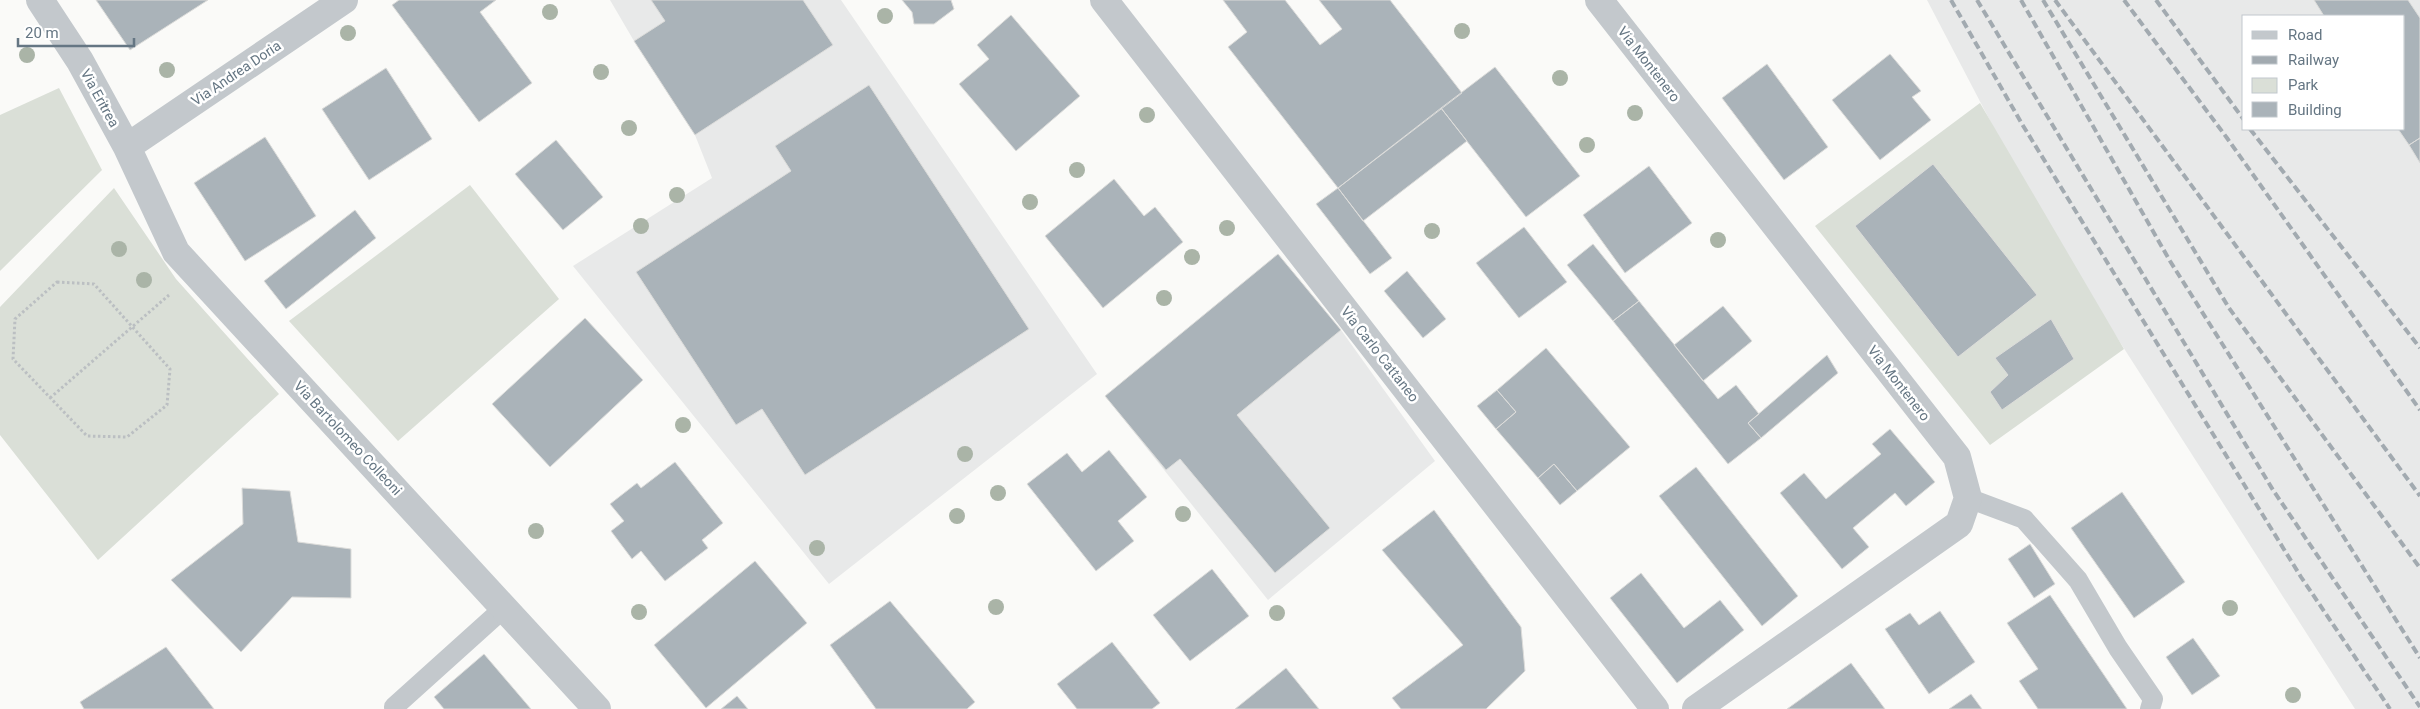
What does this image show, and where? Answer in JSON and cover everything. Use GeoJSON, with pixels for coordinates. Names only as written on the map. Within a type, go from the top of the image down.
{"type":"FeatureCollection","features":[{"type":"Feature","properties":{"kind":"street","name":"Via Eritrea"},"geometry":{"type":"LineString","coordinates":[[40,0],[80,60],[127,147]]}},
{"type":"Feature","properties":{"kind":"street","name":"Via Andrea Doria"},"geometry":{"type":"LineString","coordinates":[[127,147],[344,0]]}},
{"type":"Feature","properties":{"kind":"street","name":"Via Carlo Cattaneo"},"geometry":{"type":"LineString","coordinates":[[1104,0],[1655,709]]}},
{"type":"Feature","properties":{"kind":"street","name":"Via Montenero"},"geometry":{"type":"LineString","coordinates":[[1599,0],[1957,457],[1968,498]]}},
{"type":"Feature","properties":{"kind":"street","name":"Via Bartolomeo Colleoni"},"geometry":{"type":"LineString","coordinates":[[127,147],[176,252],[597,709]]}},
{"type":"Feature","properties":{"kind":"street"},"geometry":{"type":"LineString","coordinates":[[1696,709],[1959,524],[1968,498]]}},
{"type":"Feature","properties":{"kind":"lane"},"geometry":{"type":"LineString","coordinates":[[1968,498],[2024,519],[2078,580],[2118,648],[2153,699],[2150,709]]}},
{"type":"Feature","properties":{"kind":"lane"},"geometry":{"type":"LineString","coordinates":[[394,707],[504,608]]}},
{"type":"Feature","properties":{"kind":"path"},"geometry":{"type":"LineString","coordinates":[[50,398],[196,272]]}},
{"type":"Feature","properties":{"kind":"path"},"geometry":{"type":"LineString","coordinates":[[57,282],[94,284],[133,326],[170,368],[167,405],[128,437],[88,436],[14,359],[15,319],[57,282]]}},
{"type":"Feature","properties":{"kind":"shaded area"},"geometry":{"type":"Polygon","coordinates":[[[610,0],[841,0],[1097,374],[829,584],[573,266],[712,178],[695,135],[634,41],[610,0]]]}},
{"type":"Feature","properties":{"kind":"shaded area"},"geometry":{"type":"Polygon","coordinates":[[[1927,0],[2420,0],[2420,709],[2355,709],[2043,222],[1927,0]]]}},
{"type":"Feature","properties":{"kind":"shaded area"},"geometry":{"type":"Polygon","coordinates":[[[1278,254],[1341,330],[1435,461],[1268,600],[1105,396],[1278,254]]]}},
{"type":"Feature","properties":{"kind":"green space"},"geometry":{"type":"Polygon","coordinates":[[[59,88],[102,170],[0,271],[0,115],[59,88]]]}},
{"type":"Feature","properties":{"kind":"green space"},"geometry":{"type":"Polygon","coordinates":[[[1980,103],[2124,349],[1990,445],[1815,226],[1980,103]]]}},
{"type":"Feature","properties":{"kind":"green space"},"geometry":{"type":"Polygon","coordinates":[[[470,185],[559,299],[398,441],[289,321],[470,185]]]}},
{"type":"Feature","properties":{"kind":"green space"},"geometry":{"type":"Polygon","coordinates":[[[114,188],[176,279],[279,394],[98,560],[0,435],[0,307],[114,188]]]}},
{"type":"Feature","properties":{"kind":"building"},"geometry":{"type":"Polygon","coordinates":[[[96,0],[208,0],[130,50],[96,0]]]}},
{"type":"Feature","properties":{"kind":"building"},"geometry":{"type":"Polygon","coordinates":[[[399,0],[496,0],[480,12],[532,83],[479,122],[392,5],[399,0]]]}},
{"type":"Feature","properties":{"kind":"building"},"geometry":{"type":"Polygon","coordinates":[[[651,0],[803,0],[833,45],[695,135],[634,41],[665,21],[651,0]]]}},
{"type":"Feature","properties":{"kind":"building"},"geometry":{"type":"Polygon","coordinates":[[[902,0],[951,0],[954,9],[934,24],[914,24],[912,12],[902,0]]]}},
{"type":"Feature","properties":{"kind":"building"},"geometry":{"type":"Polygon","coordinates":[[[1223,0],[1285,0],[1320,45],[1342,29],[1319,0],[1390,0],[1462,93],[1338,188],[1228,47],[1247,32],[1223,0]]]}},
{"type":"Feature","properties":{"kind":"building"},"geometry":{"type":"Polygon","coordinates":[[[2314,0],[2408,0],[2420,18],[2420,138],[2409,145],[2399,130],[2405,130],[2405,15],[2323,15],[2314,0]]]}},
{"type":"Feature","properties":{"kind":"building"},"geometry":{"type":"Polygon","coordinates":[[[1011,15],[1080,96],[1016,151],[959,84],[989,59],[977,45],[1011,15]]]}},
{"type":"Feature","properties":{"kind":"building"},"geometry":{"type":"Polygon","coordinates":[[[1890,54],[1921,91],[1912,97],[1931,120],[1880,160],[1832,100],[1890,54]]]}},
{"type":"Feature","properties":{"kind":"building"},"geometry":{"type":"Polygon","coordinates":[[[1767,64],[1828,147],[1784,180],[1722,98],[1767,64]]]}},
{"type":"Feature","properties":{"kind":"building"},"geometry":{"type":"Polygon","coordinates":[[[1495,67],[1580,176],[1526,217],[1441,108],[1495,67]]]}},
{"type":"Feature","properties":{"kind":"building"},"geometry":{"type":"Polygon","coordinates":[[[386,68],[432,139],[369,180],[322,109],[386,68]]]}},
{"type":"Feature","properties":{"kind":"building"},"geometry":{"type":"Polygon","coordinates":[[[869,85],[1029,329],[805,475],[762,409],[736,425],[636,272],[791,171],[775,146],[869,85]]]}},
{"type":"Feature","properties":{"kind":"building"},"geometry":{"type":"Polygon","coordinates":[[[1441,108],[1467,141],[1363,221],[1338,188],[1441,108]]]}},
{"type":"Feature","properties":{"kind":"building"},"geometry":{"type":"Polygon","coordinates":[[[265,137],[316,216],[245,261],[194,183],[265,137]]]}},
{"type":"Feature","properties":{"kind":"building"},"geometry":{"type":"Polygon","coordinates":[[[2420,138],[2420,163],[2409,145],[2420,138]]]}},
{"type":"Feature","properties":{"kind":"building"},"geometry":{"type":"Polygon","coordinates":[[[556,140],[603,197],[563,230],[515,174],[556,140]]]}},
{"type":"Feature","properties":{"kind":"building"},"geometry":{"type":"Polygon","coordinates":[[[1933,164],[2037,295],[1958,357],[1855,226],[1933,164]]]}},
{"type":"Feature","properties":{"kind":"building"},"geometry":{"type":"Polygon","coordinates":[[[1649,166],[1692,223],[1625,273],[1583,215],[1649,166]]]}},
{"type":"Feature","properties":{"kind":"building"},"geometry":{"type":"Polygon","coordinates":[[[1114,179],[1144,216],[1155,207],[1183,242],[1103,308],[1045,236],[1114,179]]]}},
{"type":"Feature","properties":{"kind":"building"},"geometry":{"type":"Polygon","coordinates":[[[1338,188],[1392,258],[1370,274],[1316,204],[1338,188]]]}},
{"type":"Feature","properties":{"kind":"building"},"geometry":{"type":"Polygon","coordinates":[[[355,210],[376,238],[286,309],[264,281],[355,210]]]}},
{"type":"Feature","properties":{"kind":"building"},"geometry":{"type":"Polygon","coordinates":[[[1524,227],[1567,282],[1519,318],[1476,263],[1524,227]]]}},
{"type":"Feature","properties":{"kind":"building"},"geometry":{"type":"Polygon","coordinates":[[[1593,244],[1639,301],[1613,321],[1567,265],[1593,244]]]}},
{"type":"Feature","properties":{"kind":"building"},"geometry":{"type":"Polygon","coordinates":[[[1278,254],[1341,330],[1237,415],[1330,528],[1275,573],[1180,459],[1166,470],[1105,396],[1278,254]]]}},
{"type":"Feature","properties":{"kind":"building"},"geometry":{"type":"Polygon","coordinates":[[[1407,271],[1446,319],[1423,338],[1384,291],[1407,271]]]}},
{"type":"Feature","properties":{"kind":"building"},"geometry":{"type":"Polygon","coordinates":[[[1639,301],[1718,399],[1736,385],[1759,414],[1748,423],[1761,438],[1728,464],[1613,321],[1639,301]]]}},
{"type":"Feature","properties":{"kind":"building"},"geometry":{"type":"Polygon","coordinates":[[[1723,306],[1752,341],[1703,381],[1674,345],[1723,306]]]}},
{"type":"Feature","properties":{"kind":"building"},"geometry":{"type":"Polygon","coordinates":[[[585,318],[643,380],[550,467],[492,404],[585,318]]]}},
{"type":"Feature","properties":{"kind":"building"},"geometry":{"type":"Polygon","coordinates":[[[2051,319],[2074,359],[2002,410],[1990,392],[2008,375],[1995,358],[2051,319]]]}},
{"type":"Feature","properties":{"kind":"building"},"geometry":{"type":"Polygon","coordinates":[[[1546,348],[1630,447],[1577,491],[1554,464],[1538,478],[1496,429],[1516,412],[1497,390],[1546,348]]]}},
{"type":"Feature","properties":{"kind":"building"},"geometry":{"type":"Polygon","coordinates":[[[1827,355],[1838,373],[1761,438],[1748,423],[1827,355]]]}},
{"type":"Feature","properties":{"kind":"building"},"geometry":{"type":"Polygon","coordinates":[[[1497,390],[1516,412],[1496,429],[1477,406],[1497,390]]]}},
{"type":"Feature","properties":{"kind":"building"},"geometry":{"type":"Polygon","coordinates":[[[1890,429],[1935,482],[1906,506],[1895,493],[1853,528],[1869,547],[1842,569],[1780,493],[1804,473],[1826,499],[1881,454],[1872,444],[1890,429]]]}},
{"type":"Feature","properties":{"kind":"building"},"geometry":{"type":"Polygon","coordinates":[[[1109,450],[1147,497],[1118,521],[1134,541],[1096,571],[1027,484],[1067,453],[1082,472],[1109,450]]]}},
{"type":"Feature","properties":{"kind":"building"},"geometry":{"type":"Polygon","coordinates":[[[675,462],[723,523],[702,540],[708,548],[665,581],[641,551],[632,559],[611,531],[624,521],[610,504],[637,483],[641,488],[675,462]]]}},
{"type":"Feature","properties":{"kind":"building"},"geometry":{"type":"Polygon","coordinates":[[[1554,464],[1577,491],[1560,505],[1538,478],[1554,464]]]}},
{"type":"Feature","properties":{"kind":"building"},"geometry":{"type":"Polygon","coordinates":[[[1696,467],[1798,596],[1762,626],[1659,496],[1696,467]]]}},
{"type":"Feature","properties":{"kind":"building"},"geometry":{"type":"Polygon","coordinates":[[[242,488],[290,491],[298,542],[351,549],[351,598],[292,597],[241,652],[171,580],[243,524],[242,488]]]}},
{"type":"Feature","properties":{"kind":"building"},"geometry":{"type":"Polygon","coordinates":[[[2122,492],[2185,582],[2134,618],[2071,528],[2122,492]]]}},
{"type":"Feature","properties":{"kind":"building"},"geometry":{"type":"Polygon","coordinates":[[[1434,510],[1521,627],[1525,671],[1486,709],[1401,709],[1392,698],[1463,645],[1382,550],[1434,510]]]}},
{"type":"Feature","properties":{"kind":"building"},"geometry":{"type":"Polygon","coordinates":[[[2030,544],[2055,584],[2034,598],[2008,559],[2030,544]]]}},
{"type":"Feature","properties":{"kind":"building"},"geometry":{"type":"Polygon","coordinates":[[[755,561],[807,623],[706,708],[654,645],[755,561]]]}},
{"type":"Feature","properties":{"kind":"building"},"geometry":{"type":"Polygon","coordinates":[[[1212,569],[1249,616],[1190,661],[1153,615],[1212,569]]]}},
{"type":"Feature","properties":{"kind":"building"},"geometry":{"type":"Polygon","coordinates":[[[1641,573],[1684,628],[1720,600],[1744,630],[1677,683],[1610,598],[1641,573]]]}},
{"type":"Feature","properties":{"kind":"building"},"geometry":{"type":"Polygon","coordinates":[[[2050,595],[2127,709],[2038,709],[2019,681],[2038,669],[2007,623],[2050,595]]]}},
{"type":"Feature","properties":{"kind":"building"},"geometry":{"type":"Polygon","coordinates":[[[890,601],[975,702],[967,709],[876,709],[830,645],[890,601]]]}},
{"type":"Feature","properties":{"kind":"building"},"geometry":{"type":"Polygon","coordinates":[[[1940,611],[1975,662],[1929,694],[1885,629],[1910,613],[1919,625],[1940,611]]]}},
{"type":"Feature","properties":{"kind":"building"},"geometry":{"type":"Polygon","coordinates":[[[2193,638],[2220,676],[2192,695],[2166,657],[2193,638]]]}},
{"type":"Feature","properties":{"kind":"building"},"geometry":{"type":"Polygon","coordinates":[[[1112,642],[1160,703],[1152,709],[1077,709],[1057,684],[1112,642]]]}},
{"type":"Feature","properties":{"kind":"building"},"geometry":{"type":"Polygon","coordinates":[[[166,647],[214,709],[84,709],[80,702],[166,647]]]}},
{"type":"Feature","properties":{"kind":"building"},"geometry":{"type":"Polygon","coordinates":[[[484,654],[531,709],[444,709],[434,697],[484,654]]]}},
{"type":"Feature","properties":{"kind":"building"},"geometry":{"type":"Polygon","coordinates":[[[1851,663],[1885,709],[1787,709],[1851,663]]]}},
{"type":"Feature","properties":{"kind":"building"},"geometry":{"type":"Polygon","coordinates":[[[1286,668],[1319,709],[1235,709],[1286,668]]]}},
{"type":"Feature","properties":{"kind":"building"},"geometry":{"type":"Polygon","coordinates":[[[1971,694],[1982,709],[1949,709],[1971,694]]]}},
{"type":"Feature","properties":{"kind":"building"},"geometry":{"type":"Polygon","coordinates":[[[737,696],[748,709],[721,709],[737,696]]]}},
{"type":"Feature","properties":{"kind":"railway"},"geometry":{"type":"LineString","coordinates":[[1951,0],[2022,124],[2301,577],[2390,709]]}},
{"type":"Feature","properties":{"kind":"railway"},"geometry":{"type":"LineString","coordinates":[[1977,0],[2273,490],[2420,707]]}},
{"type":"Feature","properties":{"kind":"railway"},"geometry":{"type":"LineString","coordinates":[[2021,0],[2170,261],[2420,658]]}},
{"type":"Feature","properties":{"kind":"railway"},"geometry":{"type":"LineString","coordinates":[[2043,0],[2229,308],[2420,568]]}},
{"type":"Feature","properties":{"kind":"railway"},"geometry":{"type":"LineString","coordinates":[[2055,0],[2420,496]]}},
{"type":"Feature","properties":{"kind":"railway"},"geometry":{"type":"LineString","coordinates":[[2124,0],[2227,138],[2420,410]]}},
{"type":"Feature","properties":{"kind":"railway"},"geometry":{"type":"LineString","coordinates":[[2156,0],[2242,117]]}},
{"type":"Feature","properties":{"kind":"railway"},"geometry":{"type":"LineString","coordinates":[[2251,130],[2420,348]]}}]}
